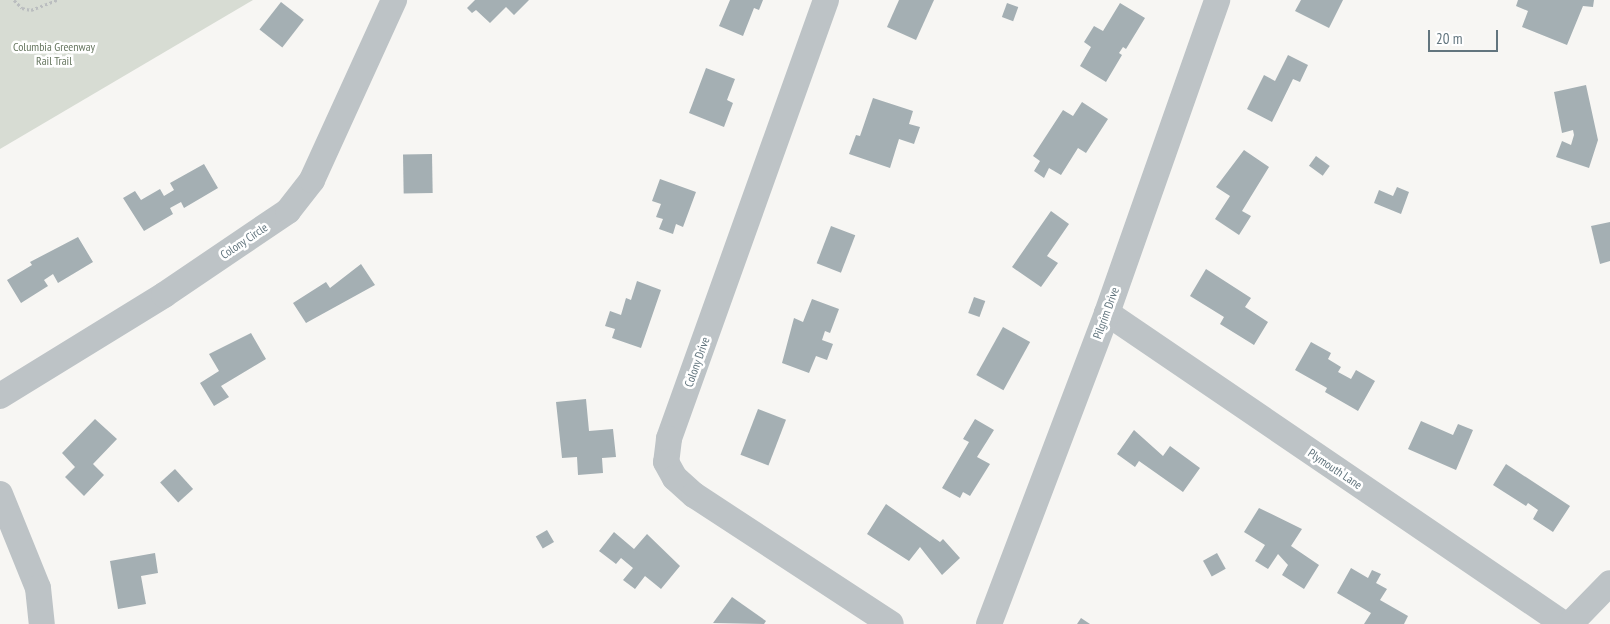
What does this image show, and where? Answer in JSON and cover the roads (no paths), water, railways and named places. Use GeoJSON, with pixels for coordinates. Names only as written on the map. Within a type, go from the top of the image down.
{"type":"FeatureCollection","features":[{"type":"Feature","properties":{"kind":"street","name":"Colony Circle"},"geometry":{"type":"LineString","coordinates":[[0,396],[164,295],[288,211],[312,180],[394,0]]}},
{"type":"Feature","properties":{"kind":"street","name":"Colony Drive"},"geometry":{"type":"LineString","coordinates":[[826,0],[668,439],[666,462],[675,478],[694,495],[892,624]]}},
{"type":"Feature","properties":{"kind":"street","name":"Pilgrim Drive"},"geometry":{"type":"LineString","coordinates":[[989,624],[1107,313],[1217,0]]}},
{"type":"Feature","properties":{"kind":"street","name":"Plymouth Lane"},"geometry":{"type":"LineString","coordinates":[[1107,313],[1564,624]]}},
{"type":"Feature","properties":{"kind":"street"},"geometry":{"type":"LineString","coordinates":[[0,494],[38,588],[42,624]]}},
{"type":"Feature","properties":{"kind":"street"},"geometry":{"type":"LineString","coordinates":[[1570,624],[1610,583]]}},
{"type":"Feature","properties":{"kind":"park label","name":"Columbia Greenway Rail Trail"},"geometry":{"type":"Point","coordinates":[54,54]}}]}
